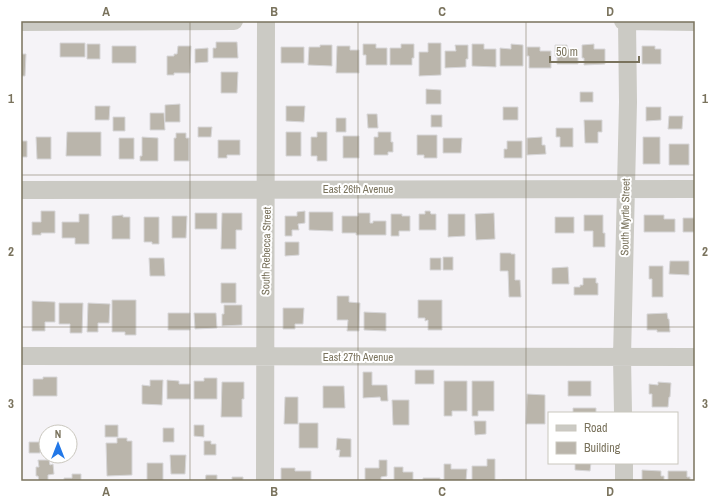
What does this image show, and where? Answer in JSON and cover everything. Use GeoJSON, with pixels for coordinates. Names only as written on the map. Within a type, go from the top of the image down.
{"type":"FeatureCollection","features":[{"type":"Feature","properties":{"kind":"street"},"geometry":{"type":"LineString","coordinates":[[21,22],[234,21]]}},
{"type":"Feature","properties":{"kind":"street","name":"South Rebecca Street"},"geometry":{"type":"LineString","coordinates":[[265,481],[264,357],[267,189],[266,21]]}},
{"type":"Feature","properties":{"kind":"street"},"geometry":{"type":"LineString","coordinates":[[623,21],[695,22]]}},
{"type":"Feature","properties":{"kind":"street","name":"South Myrtle Street"},"geometry":{"type":"LineString","coordinates":[[623,412],[622,357],[628,102],[627,21]]}},
{"type":"Feature","properties":{"kind":"street","name":"East 26th Avenue"},"geometry":{"type":"LineString","coordinates":[[21,190],[695,189]]}},
{"type":"Feature","properties":{"kind":"street","name":"East 27th Avenue"},"geometry":{"type":"LineString","coordinates":[[21,356],[695,357]]}},
{"type":"Feature","properties":{"kind":"street"},"geometry":{"type":"LineString","coordinates":[[624,464],[624,481]]}},
{"type":"Feature","properties":{"kind":"building"},"geometry":{"type":"Polygon","coordinates":[[[216,42],[237,42],[238,58],[213,58],[213,48],[216,48],[216,42]]]}},
{"type":"Feature","properties":{"kind":"building"},"geometry":{"type":"Polygon","coordinates":[[[60,43],[85,43],[85,57],[60,57],[60,43]]]}},
{"type":"Feature","properties":{"kind":"building"},"geometry":{"type":"Polygon","coordinates":[[[428,43],[441,43],[441,75],[419,76],[419,52],[428,52],[428,43]]]}},
{"type":"Feature","properties":{"kind":"building"},"geometry":{"type":"Polygon","coordinates":[[[87,44],[100,44],[100,59],[87,59],[87,44]]]}},
{"type":"Feature","properties":{"kind":"building"},"geometry":{"type":"Polygon","coordinates":[[[363,44],[376,44],[376,48],[387,48],[387,65],[366,65],[366,55],[363,55],[363,44]]]}},
{"type":"Feature","properties":{"kind":"building"},"geometry":{"type":"Polygon","coordinates":[[[401,44],[414,44],[414,58],[412,58],[412,65],[390,65],[390,48],[401,48],[401,44]]]}},
{"type":"Feature","properties":{"kind":"building"},"geometry":{"type":"Polygon","coordinates":[[[472,44],[484,44],[484,49],[496,49],[496,67],[472,66],[472,44]]]}},
{"type":"Feature","properties":{"kind":"building"},"geometry":{"type":"Polygon","coordinates":[[[511,44],[523,45],[523,66],[500,66],[500,48],[511,49],[511,44]]]}},
{"type":"Feature","properties":{"kind":"building"},"geometry":{"type":"Polygon","coordinates":[[[594,44],[594,49],[605,49],[605,64],[584,65],[584,58],[582,58],[582,45],[594,44]]]}},
{"type":"Feature","properties":{"kind":"building"},"geometry":{"type":"Polygon","coordinates":[[[320,45],[332,45],[332,66],[308,65],[309,47],[320,47],[320,45]]]}},
{"type":"Feature","properties":{"kind":"building"},"geometry":{"type":"Polygon","coordinates":[[[455,45],[468,45],[468,59],[466,59],[466,67],[445,68],[445,51],[456,51],[455,45]]]}},
{"type":"Feature","properties":{"kind":"building"},"geometry":{"type":"Polygon","coordinates":[[[555,45],[567,45],[567,49],[578,49],[578,64],[557,64],[555,45]]]}},
{"type":"Feature","properties":{"kind":"building"},"geometry":{"type":"Polygon","coordinates":[[[112,46],[136,46],[136,63],[112,63],[112,46]]]}},
{"type":"Feature","properties":{"kind":"building"},"geometry":{"type":"Polygon","coordinates":[[[178,46],[191,46],[190,73],[174,73],[174,75],[167,75],[167,56],[174,56],[174,54],[177,54],[178,46]]]}},
{"type":"Feature","properties":{"kind":"building"},"geometry":{"type":"Polygon","coordinates":[[[337,46],[350,46],[350,50],[359,50],[359,73],[336,73],[337,46]]]}},
{"type":"Feature","properties":{"kind":"building"},"geometry":{"type":"Polygon","coordinates":[[[642,46],[655,46],[655,49],[661,49],[661,64],[642,64],[642,46]]]}},
{"type":"Feature","properties":{"kind":"building"},"geometry":{"type":"Polygon","coordinates":[[[281,47],[304,47],[304,63],[281,63],[281,47]]]}},
{"type":"Feature","properties":{"kind":"building"},"geometry":{"type":"Polygon","coordinates":[[[527,47],[540,47],[540,51],[551,51],[551,68],[529,68],[527,47]]]}},
{"type":"Feature","properties":{"kind":"building"},"geometry":{"type":"Polygon","coordinates":[[[208,48],[208,62],[195,63],[195,49],[208,48]]]}},
{"type":"Feature","properties":{"kind":"building"},"geometry":{"type":"Polygon","coordinates":[[[21,54],[26,54],[25,76],[21,76],[21,54]]]}},
{"type":"Feature","properties":{"kind":"building"},"geometry":{"type":"Polygon","coordinates":[[[221,72],[238,72],[237,93],[221,93],[221,72]]]}},
{"type":"Feature","properties":{"kind":"building"},"geometry":{"type":"Polygon","coordinates":[[[426,89],[441,90],[441,104],[426,104],[426,89]]]}},
{"type":"Feature","properties":{"kind":"building"},"geometry":{"type":"Polygon","coordinates":[[[580,92],[593,92],[593,102],[580,102],[580,92]]]}},
{"type":"Feature","properties":{"kind":"building"},"geometry":{"type":"Polygon","coordinates":[[[180,104],[180,122],[165,122],[165,105],[180,104]]]}},
{"type":"Feature","properties":{"kind":"building"},"geometry":{"type":"Polygon","coordinates":[[[95,106],[110,106],[109,120],[95,120],[95,106]]]}},
{"type":"Feature","properties":{"kind":"building"},"geometry":{"type":"Polygon","coordinates":[[[286,106],[305,106],[304,122],[286,121],[286,106]]]}},
{"type":"Feature","properties":{"kind":"building"},"geometry":{"type":"Polygon","coordinates":[[[503,107],[518,107],[518,120],[503,120],[503,107]]]}},
{"type":"Feature","properties":{"kind":"building"},"geometry":{"type":"Polygon","coordinates":[[[646,107],[661,107],[661,120],[646,121],[646,107]]]}},
{"type":"Feature","properties":{"kind":"building"},"geometry":{"type":"Polygon","coordinates":[[[150,113],[164,113],[165,130],[150,130],[150,113]]]}},
{"type":"Feature","properties":{"kind":"building"},"geometry":{"type":"Polygon","coordinates":[[[367,114],[377,114],[378,128],[368,128],[367,114]]]}},
{"type":"Feature","properties":{"kind":"building"},"geometry":{"type":"Polygon","coordinates":[[[431,115],[442,115],[442,127],[431,127],[431,115]]]}},
{"type":"Feature","properties":{"kind":"building"},"geometry":{"type":"Polygon","coordinates":[[[669,116],[683,116],[682,129],[668,129],[669,116]]]}},
{"type":"Feature","properties":{"kind":"building"},"geometry":{"type":"Polygon","coordinates":[[[113,117],[125,117],[125,131],[113,131],[113,117]]]}},
{"type":"Feature","properties":{"kind":"building"},"geometry":{"type":"Polygon","coordinates":[[[336,118],[346,118],[346,132],[336,132],[336,118]]]}},
{"type":"Feature","properties":{"kind":"building"},"geometry":{"type":"Polygon","coordinates":[[[584,120],[602,120],[602,132],[598,132],[598,143],[585,143],[584,120]]]}},
{"type":"Feature","properties":{"kind":"building"},"geometry":{"type":"Polygon","coordinates":[[[198,127],[212,127],[211,137],[198,137],[198,127]]]}},
{"type":"Feature","properties":{"kind":"building"},"geometry":{"type":"Polygon","coordinates":[[[556,128],[573,128],[573,147],[560,147],[560,137],[556,137],[556,128]]]}},
{"type":"Feature","properties":{"kind":"building"},"geometry":{"type":"Polygon","coordinates":[[[67,132],[101,132],[101,156],[66,156],[67,132]]]}},
{"type":"Feature","properties":{"kind":"building"},"geometry":{"type":"Polygon","coordinates":[[[286,132],[301,132],[301,156],[286,156],[286,132]]]}},
{"type":"Feature","properties":{"kind":"building"},"geometry":{"type":"Polygon","coordinates":[[[317,132],[327,132],[327,161],[317,161],[317,156],[311,156],[311,137],[317,137],[317,132]]]}},
{"type":"Feature","properties":{"kind":"building"},"geometry":{"type":"Polygon","coordinates":[[[378,132],[391,132],[393,152],[388,152],[388,155],[374,155],[374,137],[378,137],[378,132]]]}},
{"type":"Feature","properties":{"kind":"building"},"geometry":{"type":"Polygon","coordinates":[[[176,133],[186,133],[186,138],[189,138],[189,161],[174,161],[174,138],[176,138],[176,133]]]}},
{"type":"Feature","properties":{"kind":"building"},"geometry":{"type":"Polygon","coordinates":[[[417,135],[437,135],[437,158],[424,158],[424,155],[417,155],[417,135]]]}},
{"type":"Feature","properties":{"kind":"building"},"geometry":{"type":"Polygon","coordinates":[[[343,136],[359,136],[359,158],[343,158],[343,136]]]}},
{"type":"Feature","properties":{"kind":"building"},"geometry":{"type":"Polygon","coordinates":[[[36,137],[51,137],[51,159],[37,159],[36,137]]]}},
{"type":"Feature","properties":{"kind":"building"},"geometry":{"type":"Polygon","coordinates":[[[142,137],[158,138],[158,161],[140,161],[140,156],[142,156],[142,137]]]}},
{"type":"Feature","properties":{"kind":"building"},"geometry":{"type":"Polygon","coordinates":[[[542,137],[542,145],[545,145],[546,154],[527,155],[527,138],[542,137]]]}},
{"type":"Feature","properties":{"kind":"building"},"geometry":{"type":"Polygon","coordinates":[[[643,137],[660,137],[660,164],[643,164],[643,137]]]}},
{"type":"Feature","properties":{"kind":"building"},"geometry":{"type":"Polygon","coordinates":[[[119,138],[134,138],[134,159],[119,159],[119,138]]]}},
{"type":"Feature","properties":{"kind":"building"},"geometry":{"type":"Polygon","coordinates":[[[443,138],[462,138],[461,153],[443,153],[443,138]]]}},
{"type":"Feature","properties":{"kind":"building"},"geometry":{"type":"Polygon","coordinates":[[[218,140],[240,140],[240,155],[227,155],[227,158],[218,158],[218,140]]]}},
{"type":"Feature","properties":{"kind":"building"},"geometry":{"type":"Polygon","coordinates":[[[21,141],[27,141],[27,157],[21,157],[21,141]]]}},
{"type":"Feature","properties":{"kind":"building"},"geometry":{"type":"Polygon","coordinates":[[[507,141],[522,141],[522,158],[504,158],[504,149],[507,149],[507,141]]]}},
{"type":"Feature","properties":{"kind":"building"},"geometry":{"type":"Polygon","coordinates":[[[669,144],[689,144],[689,165],[669,165],[669,144]]]}},
{"type":"Feature","properties":{"kind":"building"},"geometry":{"type":"Polygon","coordinates":[[[41,211],[55,211],[55,233],[41,233],[41,235],[32,235],[32,222],[41,222],[41,211]]]}},
{"type":"Feature","properties":{"kind":"building"},"geometry":{"type":"Polygon","coordinates":[[[305,211],[305,223],[298,224],[299,230],[292,230],[292,236],[285,236],[285,216],[297,216],[297,212],[305,211]]]}},
{"type":"Feature","properties":{"kind":"building"},"geometry":{"type":"Polygon","coordinates":[[[425,211],[430,211],[431,214],[436,214],[436,230],[419,230],[419,214],[425,214],[425,211]]]}},
{"type":"Feature","properties":{"kind":"building"},"geometry":{"type":"Polygon","coordinates":[[[309,212],[333,212],[333,231],[309,230],[309,212]]]}},
{"type":"Feature","properties":{"kind":"building"},"geometry":{"type":"Polygon","coordinates":[[[195,213],[217,213],[217,229],[195,229],[195,213]]]}},
{"type":"Feature","properties":{"kind":"building"},"geometry":{"type":"Polygon","coordinates":[[[222,213],[242,213],[242,230],[236,230],[236,249],[221,249],[222,213]]]}},
{"type":"Feature","properties":{"kind":"building"},"geometry":{"type":"Polygon","coordinates":[[[358,213],[370,213],[370,223],[373,223],[373,221],[386,221],[386,235],[356,235],[356,233],[342,233],[342,216],[358,216],[358,213]]]}},
{"type":"Feature","properties":{"kind":"building"},"geometry":{"type":"Polygon","coordinates":[[[494,213],[495,239],[476,240],[475,214],[494,213]]]}},
{"type":"Feature","properties":{"kind":"building"},"geometry":{"type":"Polygon","coordinates":[[[79,214],[89,214],[89,244],[75,244],[75,238],[62,238],[62,222],[79,222],[79,214]]]}},
{"type":"Feature","properties":{"kind":"building"},"geometry":{"type":"Polygon","coordinates":[[[391,214],[410,216],[410,231],[399,231],[399,236],[391,236],[391,214]]]}},
{"type":"Feature","properties":{"kind":"building"},"geometry":{"type":"Polygon","coordinates":[[[448,214],[465,214],[465,236],[448,237],[448,214]]]}},
{"type":"Feature","properties":{"kind":"building"},"geometry":{"type":"Polygon","coordinates":[[[123,215],[123,217],[130,217],[130,239],[112,239],[112,216],[123,215]]]}},
{"type":"Feature","properties":{"kind":"building"},"geometry":{"type":"Polygon","coordinates":[[[584,215],[603,215],[605,247],[593,247],[593,231],[584,231],[584,215]]]}},
{"type":"Feature","properties":{"kind":"building"},"geometry":{"type":"Polygon","coordinates":[[[644,215],[664,215],[664,219],[675,219],[675,232],[644,232],[644,215]]]}},
{"type":"Feature","properties":{"kind":"building"},"geometry":{"type":"Polygon","coordinates":[[[172,216],[187,216],[186,238],[172,238],[172,216]]]}},
{"type":"Feature","properties":{"kind":"building"},"geometry":{"type":"Polygon","coordinates":[[[144,217],[159,217],[159,244],[144,242],[144,217]]]}},
{"type":"Feature","properties":{"kind":"building"},"geometry":{"type":"Polygon","coordinates":[[[555,217],[574,217],[574,233],[555,233],[555,217]]]}},
{"type":"Feature","properties":{"kind":"building"},"geometry":{"type":"Polygon","coordinates":[[[683,218],[695,218],[695,232],[683,232],[683,218]]]}},
{"type":"Feature","properties":{"kind":"building"},"geometry":{"type":"Polygon","coordinates":[[[285,242],[299,242],[299,255],[285,256],[285,242]]]}},
{"type":"Feature","properties":{"kind":"building"},"geometry":{"type":"Polygon","coordinates":[[[500,253],[515,254],[515,280],[520,280],[521,297],[509,297],[508,271],[500,271],[500,253]]]}},
{"type":"Feature","properties":{"kind":"building"},"geometry":{"type":"Polygon","coordinates":[[[443,257],[453,257],[453,270],[443,270],[443,257]]]}},
{"type":"Feature","properties":{"kind":"building"},"geometry":{"type":"Polygon","coordinates":[[[149,258],[164,258],[165,276],[150,276],[149,258]]]}},
{"type":"Feature","properties":{"kind":"building"},"geometry":{"type":"Polygon","coordinates":[[[430,258],[441,258],[441,270],[430,270],[430,258]]]}},
{"type":"Feature","properties":{"kind":"building"},"geometry":{"type":"Polygon","coordinates":[[[670,261],[689,261],[689,275],[669,274],[670,261]]]}},
{"type":"Feature","properties":{"kind":"building"},"geometry":{"type":"Polygon","coordinates":[[[649,266],[663,266],[663,297],[652,297],[652,279],[649,279],[649,266]]]}},
{"type":"Feature","properties":{"kind":"building"},"geometry":{"type":"Polygon","coordinates":[[[568,267],[569,284],[552,284],[552,268],[568,267]]]}},
{"type":"Feature","properties":{"kind":"building"},"geometry":{"type":"Polygon","coordinates":[[[583,278],[596,278],[596,283],[598,283],[598,295],[574,295],[574,287],[580,287],[580,285],[583,285],[583,278]]]}},
{"type":"Feature","properties":{"kind":"building"},"geometry":{"type":"Polygon","coordinates":[[[221,283],[236,283],[236,303],[221,303],[221,283]]]}},
{"type":"Feature","properties":{"kind":"building"},"geometry":{"type":"Polygon","coordinates":[[[337,296],[349,296],[349,302],[360,303],[359,331],[347,331],[348,320],[337,320],[337,296]]]}},
{"type":"Feature","properties":{"kind":"building"},"geometry":{"type":"Polygon","coordinates":[[[112,300],[136,300],[136,335],[125,335],[125,332],[112,332],[112,300]]]}},
{"type":"Feature","properties":{"kind":"building"},"geometry":{"type":"Polygon","coordinates":[[[418,300],[442,300],[442,330],[428,330],[428,320],[425,321],[425,318],[418,318],[418,300]]]}},
{"type":"Feature","properties":{"kind":"building"},"geometry":{"type":"Polygon","coordinates":[[[32,301],[55,302],[55,322],[45,322],[45,331],[32,331],[32,301]]]}},
{"type":"Feature","properties":{"kind":"building"},"geometry":{"type":"Polygon","coordinates":[[[59,303],[83,303],[82,333],[70,333],[70,324],[59,324],[59,303]]]}},
{"type":"Feature","properties":{"kind":"building"},"geometry":{"type":"Polygon","coordinates":[[[88,303],[110,304],[109,323],[98,323],[98,332],[87,332],[88,303]]]}},
{"type":"Feature","properties":{"kind":"building"},"geometry":{"type":"Polygon","coordinates":[[[224,305],[242,305],[242,325],[222,326],[224,305]]]}},
{"type":"Feature","properties":{"kind":"building"},"geometry":{"type":"Polygon","coordinates":[[[283,308],[304,308],[303,324],[295,324],[295,329],[283,329],[283,308]]]}},
{"type":"Feature","properties":{"kind":"building"},"geometry":{"type":"Polygon","coordinates":[[[364,312],[386,313],[386,331],[364,330],[364,312]]]}},
{"type":"Feature","properties":{"kind":"building"},"geometry":{"type":"Polygon","coordinates":[[[168,313],[190,313],[190,330],[168,330],[168,313]]]}},
{"type":"Feature","properties":{"kind":"building"},"geometry":{"type":"Polygon","coordinates":[[[194,313],[216,313],[217,328],[195,329],[194,313]]]}},
{"type":"Feature","properties":{"kind":"building"},"geometry":{"type":"Polygon","coordinates":[[[667,313],[670,332],[647,330],[647,314],[667,313]]]}},
{"type":"Feature","properties":{"kind":"building"},"geometry":{"type":"Polygon","coordinates":[[[415,370],[434,370],[434,384],[415,384],[415,370]]]}},
{"type":"Feature","properties":{"kind":"building"},"geometry":{"type":"Polygon","coordinates":[[[363,372],[372,372],[372,385],[387,385],[388,401],[381,401],[380,397],[363,398],[363,372]]]}},
{"type":"Feature","properties":{"kind":"building"},"geometry":{"type":"Polygon","coordinates":[[[43,377],[57,377],[57,396],[33,396],[33,379],[43,379],[43,377]]]}},
{"type":"Feature","properties":{"kind":"building"},"geometry":{"type":"Polygon","coordinates":[[[204,378],[217,378],[217,399],[194,399],[194,381],[204,381],[204,378]]]}},
{"type":"Feature","properties":{"kind":"building"},"geometry":{"type":"Polygon","coordinates":[[[150,380],[163,380],[162,405],[142,404],[142,385],[150,386],[150,380]]]}},
{"type":"Feature","properties":{"kind":"building"},"geometry":{"type":"Polygon","coordinates":[[[167,380],[179,381],[179,384],[190,384],[190,399],[167,399],[167,380]]]}},
{"type":"Feature","properties":{"kind":"building"},"geometry":{"type":"Polygon","coordinates":[[[444,381],[467,381],[467,411],[452,411],[452,416],[444,416],[444,381]]]}},
{"type":"Feature","properties":{"kind":"building"},"geometry":{"type":"Polygon","coordinates":[[[472,381],[494,381],[494,411],[478,411],[478,416],[472,416],[472,381]]]}},
{"type":"Feature","properties":{"kind":"building"},"geometry":{"type":"Polygon","coordinates":[[[568,381],[591,381],[591,396],[568,396],[568,381]]]}},
{"type":"Feature","properties":{"kind":"building"},"geometry":{"type":"Polygon","coordinates":[[[222,382],[244,382],[242,417],[221,417],[222,382]]]}},
{"type":"Feature","properties":{"kind":"building"},"geometry":{"type":"Polygon","coordinates":[[[658,382],[671,383],[668,407],[652,407],[652,394],[649,394],[649,384],[658,385],[658,382]]]}},
{"type":"Feature","properties":{"kind":"building"},"geometry":{"type":"Polygon","coordinates":[[[323,386],[344,386],[345,408],[323,408],[323,386]]]}},
{"type":"Feature","properties":{"kind":"building"},"geometry":{"type":"Polygon","coordinates":[[[527,394],[545,395],[545,424],[526,424],[527,394]]]}},
{"type":"Feature","properties":{"kind":"building"},"geometry":{"type":"Polygon","coordinates":[[[285,397],[298,397],[298,424],[284,424],[285,397]]]}},
{"type":"Feature","properties":{"kind":"building"},"geometry":{"type":"Polygon","coordinates":[[[392,400],[409,400],[409,425],[393,425],[392,400]]]}},
{"type":"Feature","properties":{"kind":"building"},"geometry":{"type":"Polygon","coordinates":[[[573,408],[596,408],[596,412],[573,412],[573,408]]]}},
{"type":"Feature","properties":{"kind":"building"},"geometry":{"type":"Polygon","coordinates":[[[474,421],[486,421],[486,434],[475,435],[474,421]]]}},
{"type":"Feature","properties":{"kind":"building"},"geometry":{"type":"Polygon","coordinates":[[[299,423],[318,423],[318,448],[299,448],[299,423]]]}},
{"type":"Feature","properties":{"kind":"building"},"geometry":{"type":"Polygon","coordinates":[[[105,425],[118,425],[118,437],[105,437],[105,425]]]}},
{"type":"Feature","properties":{"kind":"building"},"geometry":{"type":"Polygon","coordinates":[[[194,425],[204,425],[204,437],[194,436],[194,425]]]}},
{"type":"Feature","properties":{"kind":"building"},"geometry":{"type":"Polygon","coordinates":[[[163,428],[174,428],[174,442],[163,442],[163,428]]]}},
{"type":"Feature","properties":{"kind":"building"},"geometry":{"type":"Polygon","coordinates":[[[117,438],[127,438],[127,441],[132,441],[132,475],[107,476],[106,443],[117,443],[117,438]]]}},
{"type":"Feature","properties":{"kind":"building"},"geometry":{"type":"Polygon","coordinates":[[[337,438],[351,439],[351,457],[339,457],[340,450],[336,450],[337,438]]]}},
{"type":"Feature","properties":{"kind":"building"},"geometry":{"type":"Polygon","coordinates":[[[204,441],[211,441],[211,444],[216,444],[216,455],[204,455],[204,441]]]}},
{"type":"Feature","properties":{"kind":"building"},"geometry":{"type":"Polygon","coordinates":[[[29,442],[38,442],[38,453],[29,453],[29,442]]]}},
{"type":"Feature","properties":{"kind":"building"},"geometry":{"type":"Polygon","coordinates":[[[170,455],[186,455],[185,474],[171,474],[170,455]]]}},
{"type":"Feature","properties":{"kind":"building"},"geometry":{"type":"Polygon","coordinates":[[[487,459],[495,459],[495,481],[472,481],[472,466],[487,466],[487,459]]]}},
{"type":"Feature","properties":{"kind":"building"},"geometry":{"type":"Polygon","coordinates":[[[379,460],[387,460],[387,476],[381,477],[381,481],[365,481],[365,468],[379,468],[379,460]]]}},
{"type":"Feature","properties":{"kind":"building"},"geometry":{"type":"Polygon","coordinates":[[[147,463],[163,463],[163,481],[140,481],[147,480],[147,463]]]}},
{"type":"Feature","properties":{"kind":"building"},"geometry":{"type":"Polygon","coordinates":[[[39,464],[53,464],[54,474],[48,475],[48,481],[39,481],[38,476],[36,476],[36,467],[39,467],[39,464]]]}},
{"type":"Feature","properties":{"kind":"building"},"geometry":{"type":"Polygon","coordinates":[[[444,464],[451,464],[451,469],[467,469],[466,481],[444,481],[444,464]]]}},
{"type":"Feature","properties":{"kind":"building"},"geometry":{"type":"Polygon","coordinates":[[[575,464],[591,464],[590,471],[575,470],[575,464]]]}},
{"type":"Feature","properties":{"kind":"building"},"geometry":{"type":"Polygon","coordinates":[[[394,467],[403,467],[403,472],[413,472],[413,481],[394,481],[394,467]]]}},
{"type":"Feature","properties":{"kind":"building"},"geometry":{"type":"Polygon","coordinates":[[[281,468],[295,468],[295,471],[311,471],[311,481],[281,481],[281,468]]]}},
{"type":"Feature","properties":{"kind":"building"},"geometry":{"type":"Polygon","coordinates":[[[642,470],[661,471],[661,476],[664,476],[664,481],[642,481],[642,470]]]}},
{"type":"Feature","properties":{"kind":"building"},"geometry":{"type":"Polygon","coordinates":[[[668,471],[687,471],[687,477],[690,477],[690,481],[668,481],[668,471]]]}},
{"type":"Feature","properties":{"kind":"building"},"geometry":{"type":"Polygon","coordinates":[[[72,474],[81,474],[81,481],[64,481],[64,478],[72,478],[72,474]]]}},
{"type":"Feature","properties":{"kind":"building"},"geometry":{"type":"Polygon","coordinates":[[[206,475],[217,475],[217,481],[205,481],[206,475]]]}},
{"type":"Feature","properties":{"kind":"building"},"geometry":{"type":"Polygon","coordinates":[[[232,477],[243,477],[243,481],[232,481],[232,477]]]}},
{"type":"Feature","properties":{"kind":"building"},"geometry":{"type":"Polygon","coordinates":[[[423,478],[440,478],[440,481],[423,481],[423,478]]]}},
{"type":"Feature","properties":{"kind":"building"},"geometry":{"type":"Polygon","coordinates":[[[522,480],[522,481],[502,481],[522,480]]]}}]}
